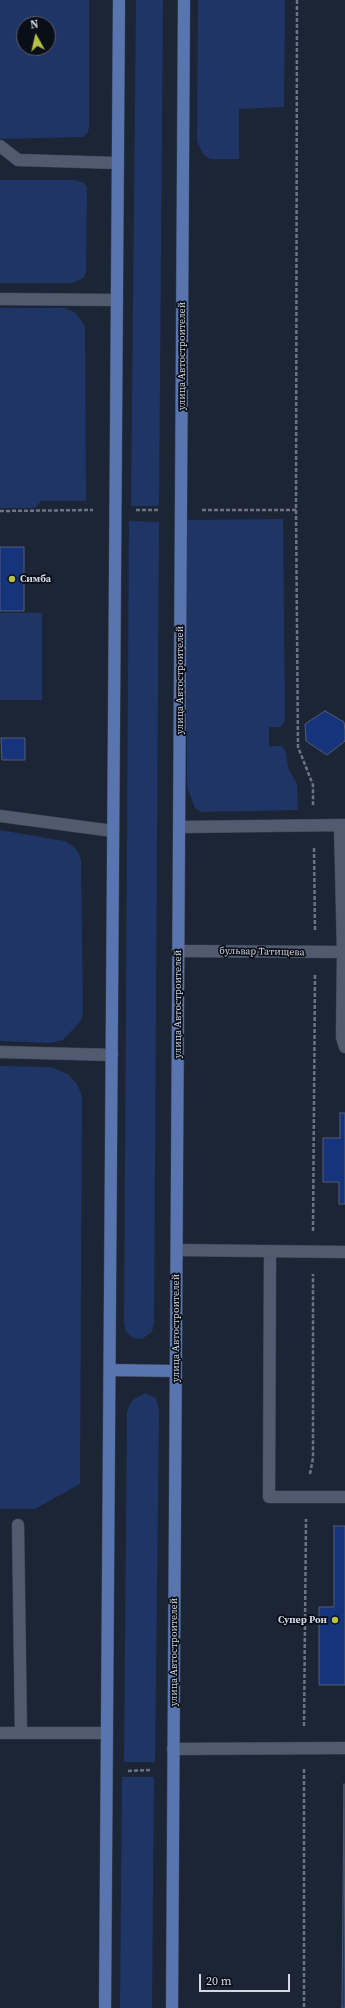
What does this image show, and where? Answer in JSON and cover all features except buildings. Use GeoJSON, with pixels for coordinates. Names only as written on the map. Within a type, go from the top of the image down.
{"type":"FeatureCollection","features":[{"type":"Feature","properties":{"kind":"main road"},"geometry":{"type":"LineString","coordinates":[[106,2008],[119,0]]}},
{"type":"Feature","properties":{"kind":"main road","name":"улица Автостроителей"},"geometry":{"type":"LineString","coordinates":[[172,2008],[184,0]]}},
{"type":"Feature","properties":{"kind":"main road"},"geometry":{"type":"LineString","coordinates":[[110,1370],[176,1371]]}},
{"type":"Feature","properties":{"kind":"street"},"geometry":{"type":"LineString","coordinates":[[0,146],[18,160],[118,163]]}},
{"type":"Feature","properties":{"kind":"street"},"geometry":{"type":"LineString","coordinates":[[0,299],[117,300]]}},
{"type":"Feature","properties":{"kind":"street"},"geometry":{"type":"LineString","coordinates":[[0,816],[114,832]]}},
{"type":"Feature","properties":{"kind":"street"},"geometry":{"type":"LineString","coordinates":[[179,827],[343,825],[344,952],[342,1037],[345,1047]]}},
{"type":"Feature","properties":{"kind":"street","name":"бульвар Татищева"},"geometry":{"type":"LineString","coordinates":[[178,951],[344,952]]}},
{"type":"Feature","properties":{"kind":"street"},"geometry":{"type":"LineString","coordinates":[[0,1052],[112,1055]]}},
{"type":"Feature","properties":{"kind":"street"},"geometry":{"type":"LineString","coordinates":[[177,1250],[270,1253],[345,1252]]}},
{"type":"Feature","properties":{"kind":"street"},"geometry":{"type":"LineString","coordinates":[[270,1253],[269,1497],[345,1497]]}},
{"type":"Feature","properties":{"kind":"street"},"geometry":{"type":"LineString","coordinates":[[18,1525],[20,1733]]}},
{"type":"Feature","properties":{"kind":"street"},"geometry":{"type":"LineString","coordinates":[[0,1733],[107,1733]]}},
{"type":"Feature","properties":{"kind":"street"},"geometry":{"type":"LineString","coordinates":[[173,1749],[345,1748]]}},
{"type":"Feature","properties":{"kind":"path"},"geometry":{"type":"LineString","coordinates":[[297,0],[296,510],[298,748],[313,785],[315,952],[312,1458],[306,1496],[304,2008]]}},
{"type":"Feature","properties":{"kind":"path"},"geometry":{"type":"LineString","coordinates":[[0,511],[296,510]]}},
{"type":"Feature","properties":{"kind":"shaded area"},"geometry":{"type":"Polygon","coordinates":[[[0,0],[89,0],[89,128],[87,134],[83,137],[0,139],[0,0]]]}},
{"type":"Feature","properties":{"kind":"shaded area"},"geometry":{"type":"Polygon","coordinates":[[[136,0],[163,0],[159,506],[131,506],[136,0]]]}},
{"type":"Feature","properties":{"kind":"shaded area"},"geometry":{"type":"Polygon","coordinates":[[[198,0],[285,0],[284,107],[239,109],[239,159],[210,159],[203,154],[197,141],[198,0]]]}},
{"type":"Feature","properties":{"kind":"shaded area"},"geometry":{"type":"Polygon","coordinates":[[[0,180],[74,180],[84,183],[87,187],[86,273],[83,278],[73,283],[0,283],[0,180]]]}},
{"type":"Feature","properties":{"kind":"shaded area"},"geometry":{"type":"Polygon","coordinates":[[[0,308],[65,308],[74,312],[85,326],[86,501],[41,501],[35,508],[0,508],[0,308]]]}},
{"type":"Feature","properties":{"kind":"shaded area"},"geometry":{"type":"Polygon","coordinates":[[[283,519],[285,721],[280,727],[269,727],[269,746],[282,746],[286,752],[288,768],[297,784],[298,810],[202,812],[195,808],[187,787],[186,520],[283,519]]]}},
{"type":"Feature","properties":{"kind":"shaded area"},"geometry":{"type":"Polygon","coordinates":[[[129,521],[159,522],[154,1322],[152,1332],[142,1339],[133,1338],[126,1332],[124,1323],[129,521]]]}},
{"type":"Feature","properties":{"kind":"shaded area"},"geometry":{"type":"Polygon","coordinates":[[[0,613],[42,613],[42,700],[0,700],[0,613]]]}},
{"type":"Feature","properties":{"kind":"shaded area"},"geometry":{"type":"Polygon","coordinates":[[[0,830],[64,841],[73,846],[78,852],[81,860],[83,1014],[80,1022],[63,1040],[50,1043],[0,1041],[0,830]]]}},
{"type":"Feature","properties":{"kind":"shaded area"},"geometry":{"type":"Polygon","coordinates":[[[0,1066],[51,1067],[68,1074],[77,1084],[82,1096],[80,1484],[35,1509],[0,1509],[0,1066]]]}},
{"type":"Feature","properties":{"kind":"shaded area"},"geometry":{"type":"Polygon","coordinates":[[[145,1393],[156,1398],[159,1411],[155,1762],[124,1762],[127,1412],[134,1399],[145,1393]]]}},
{"type":"Feature","properties":{"kind":"shaded area"},"geometry":{"type":"Polygon","coordinates":[[[122,1777],[154,1777],[152,2008],[120,2008],[122,1777]]]}},
{"type":"Feature","properties":{"kind":"place","name":"Симба"},"geometry":{"type":"Point","coordinates":[12,579]}},
{"type":"Feature","properties":{"kind":"place","name":"Супер Рон"},"geometry":{"type":"Point","coordinates":[335,1620]}}]}
